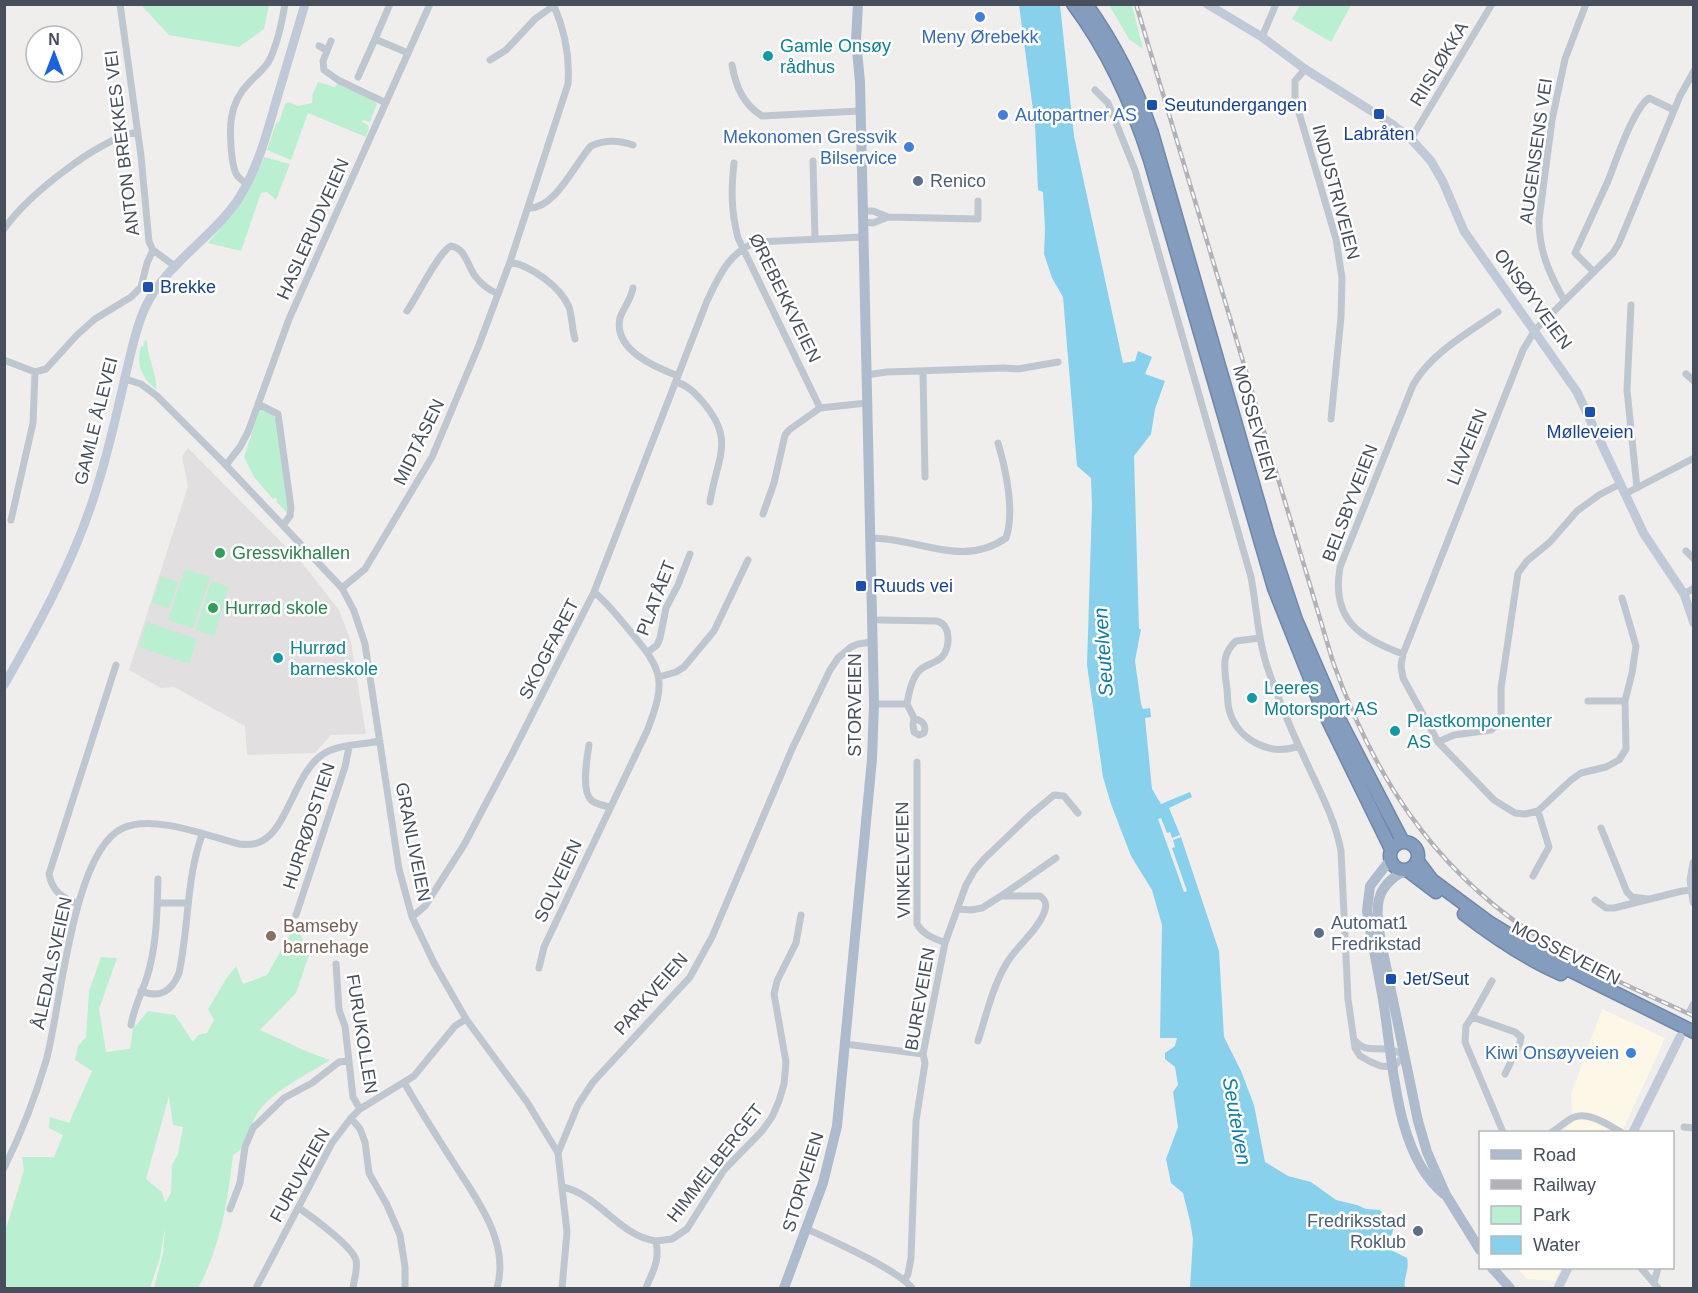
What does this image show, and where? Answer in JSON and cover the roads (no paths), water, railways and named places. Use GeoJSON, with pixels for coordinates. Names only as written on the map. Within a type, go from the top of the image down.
{"type":"FeatureCollection","features":[{"type":"Feature","properties":{"kind":"highway"},"geometry":{"type":"LineString","coordinates":[[1073,4],[1086,10]]}},
{"type":"Feature","properties":{"kind":"highway","name":"MOSSEVEIEN"},"geometry":{"type":"LineString","coordinates":[[1086,10],[1123,63],[1152,133],[1268,536],[1296,620],[1340,722],[1403,842]]}},
{"type":"Feature","properties":{"kind":"highway","name":"MOSSEVEIEN"},"geometry":{"type":"LineString","coordinates":[[1086,10],[1118,76],[1143,136],[1258,537],[1293,639],[1329,724],[1391,855]]}},
{"type":"Feature","properties":{"kind":"highway"},"geometry":{"type":"LineString","coordinates":[[1403,842],[1413,846],[1417,853],[1414,866],[1406,870],[1396,869],[1391,855],[1396,844],[1403,842]]}},
{"type":"Feature","properties":{"kind":"highway","name":"MOSSEVEIEN"},"geometry":{"type":"LineString","coordinates":[[1417,860],[1432,880],[1490,923],[1561,966],[1694,1032]]}},
{"type":"Feature","properties":{"kind":"highway","name":"MOSSEVEIEN"},"geometry":{"type":"LineString","coordinates":[[1406,870],[1485,930],[1528,958],[1647,1014],[1656,1014]]}},
{"type":"Feature","properties":{"kind":"main road","name":"STORVEIEN"},"geometry":{"type":"LineString","coordinates":[[784,1288],[823,1183],[837,1126],[870,779],[874,704],[863,217],[856,40],[857,6]]}},
{"type":"Feature","properties":{"kind":"main road"},"geometry":{"type":"LineString","coordinates":[[1391,855],[1370,886],[1367,911],[1393,1067],[1409,1142],[1428,1177],[1446,1196]]}},
{"type":"Feature","properties":{"kind":"main road"},"geometry":{"type":"LineString","coordinates":[[1406,870],[1387,882],[1381,891],[1377,914],[1381,942],[1421,1134],[1446,1196],[1479,1248]]}},
{"type":"Feature","properties":{"kind":"main road"},"geometry":{"type":"LineString","coordinates":[[1495,1272],[1500,1288]]}},
{"type":"Feature","properties":{"kind":"main road"},"geometry":{"type":"LineString","coordinates":[[1495,1272],[1510,1288]]}},
{"type":"Feature","properties":{"kind":"street","name":"ANTON BREKKES VEI"},"geometry":{"type":"LineString","coordinates":[[120,4],[141,156],[149,243],[153,250],[176,267]]}},
{"type":"Feature","properties":{"kind":"street"},"geometry":{"type":"LineString","coordinates":[[247,183],[239,179],[234,170],[231,116],[233,106],[243,89],[270,61],[285,4]]}},
{"type":"Feature","properties":{"kind":"street","name":"GAMLE ÅLEVEI"},"geometry":{"type":"LineString","coordinates":[[4,685],[68,565],[83,529],[106,457],[134,339],[144,310],[152,295],[176,267],[228,212],[247,183],[263,146],[304,4]]}},
{"type":"Feature","properties":{"kind":"street"},"geometry":{"type":"LineString","coordinates":[[358,77],[390,4]]}},
{"type":"Feature","properties":{"kind":"street","name":"HASLERUDVEIEN"},"geometry":{"type":"LineString","coordinates":[[226,465],[240,447],[297,301],[430,4]]}},
{"type":"Feature","properties":{"kind":"street","name":"ONSØYVEIEN"},"geometry":{"type":"LineString","coordinates":[[1207,4],[1262,37],[1305,69],[1392,124],[1411,139],[1431,161],[1464,231],[1577,392],[1644,534],[1684,594],[1694,623]]}},
{"type":"Feature","properties":{"kind":"street"},"geometry":{"type":"LineString","coordinates":[[1262,37],[1276,4]]}},
{"type":"Feature","properties":{"kind":"street","name":"RIISLØKKA"},"geometry":{"type":"LineString","coordinates":[[1411,139],[1492,4]]}},
{"type":"Feature","properties":{"kind":"street","name":"AUGENSENS VEI"},"geometry":{"type":"LineString","coordinates":[[1564,300],[1544,260],[1539,220],[1552,120],[1563,69],[1586,4]]}},
{"type":"Feature","properties":{"kind":"street"},"geometry":{"type":"LineString","coordinates":[[490,60],[506,50],[527,26],[555,5]]}},
{"type":"Feature","properties":{"kind":"street","name":"MIDTÅSEN"},"geometry":{"type":"LineString","coordinates":[[342,588],[365,569],[432,457],[510,262],[568,84],[568,53],[555,5]]}},
{"type":"Feature","properties":{"kind":"street"},"geometry":{"type":"LineString","coordinates":[[375,39],[408,53]]}},
{"type":"Feature","properties":{"kind":"street"},"geometry":{"type":"LineString","coordinates":[[332,41],[323,66],[329,75],[386,103]]}},
{"type":"Feature","properties":{"kind":"street"},"geometry":{"type":"LineString","coordinates":[[319,46],[327,50]]}},
{"type":"Feature","properties":{"kind":"street"},"geometry":{"type":"LineString","coordinates":[[732,65],[741,94],[762,116],[860,111]]}},
{"type":"Feature","properties":{"kind":"street","name":"INDUSTRIVEIEN"},"geometry":{"type":"LineString","coordinates":[[1305,69],[1295,81],[1295,99],[1336,239],[1342,278],[1341,317],[1331,419]]}},
{"type":"Feature","properties":{"kind":"street","name":"LIAVEIEN"},"geometry":{"type":"LineString","coordinates":[[1403,654],[1523,350],[1535,330],[1613,253],[1625,231],[1674,110],[1694,71]]}},
{"type":"Feature","properties":{"kind":"street"},"geometry":{"type":"LineString","coordinates":[[1095,90],[1108,103],[1141,189],[1251,577],[1260,638],[1268,671],[1298,746],[1338,832],[1341,851],[1348,999],[1355,1048],[1360,1056],[1381,1066],[1393,1067],[1405,1055],[1390,1050],[1369,1050],[1361,1047],[1354,1040]]}},
{"type":"Feature","properties":{"kind":"street"},"geometry":{"type":"LineString","coordinates":[[1594,272],[1575,253],[1621,145],[1644,101],[1649,98],[1654,99],[1674,110]]}},
{"type":"Feature","properties":{"kind":"street"},"geometry":{"type":"LineString","coordinates":[[4,229],[25,205],[77,163],[111,140],[137,132]]}},
{"type":"Feature","properties":{"kind":"street"},"geometry":{"type":"LineString","coordinates":[[528,208],[537,206],[558,193],[591,146],[600,142],[624,142],[633,145]]}},
{"type":"Feature","properties":{"kind":"street"},"geometry":{"type":"LineString","coordinates":[[813,161],[815,238]]}},
{"type":"Feature","properties":{"kind":"street","name":"ØREBEKKVEIEN"},"geometry":{"type":"LineString","coordinates":[[734,163],[731,191],[732,213],[742,249],[820,408]]}},
{"type":"Feature","properties":{"kind":"street"},"geometry":{"type":"LineString","coordinates":[[888,217],[873,210],[863,217],[873,223],[888,217],[978,219],[978,201]]}},
{"type":"Feature","properties":{"kind":"street"},"geometry":{"type":"LineString","coordinates":[[742,249],[758,242],[863,237]]}},
{"type":"Feature","properties":{"kind":"street"},"geometry":{"type":"LineString","coordinates":[[408,311],[440,255],[451,246],[457,246],[461,251],[479,281],[498,294]]}},
{"type":"Feature","properties":{"kind":"street","name":"SKOGFARET"},"geometry":{"type":"LineString","coordinates":[[412,917],[425,906],[464,845],[594,592],[707,301],[727,263],[742,249]]}},
{"type":"Feature","properties":{"kind":"street"},"geometry":{"type":"LineString","coordinates":[[4,360],[35,372],[45,369],[95,319],[131,297],[141,287],[153,250]]}},
{"type":"Feature","properties":{"kind":"street"},"geometry":{"type":"LineString","coordinates":[[510,262],[534,270],[562,297],[568,305],[575,339]]}},
{"type":"Feature","properties":{"kind":"street"},"geometry":{"type":"LineString","coordinates":[[633,288],[632,295],[619,321],[620,335],[624,342],[643,359],[687,386],[714,414],[722,431],[722,451],[710,502]]}},
{"type":"Feature","properties":{"kind":"street"},"geometry":{"type":"LineString","coordinates":[[1631,305],[1627,390],[1637,488]]}},
{"type":"Feature","properties":{"kind":"street","name":"BELSBYVEIEN"},"geometry":{"type":"LineString","coordinates":[[1403,654],[1370,639],[1348,622],[1338,595],[1337,583],[1340,567],[1420,372],[1440,353],[1498,312]]}},
{"type":"Feature","properties":{"kind":"street"},"geometry":{"type":"LineString","coordinates":[[866,372],[1018,369],[1058,362]]}},
{"type":"Feature","properties":{"kind":"street"},"geometry":{"type":"LineString","coordinates":[[923,371],[925,477]]}},
{"type":"Feature","properties":{"kind":"street"},"geometry":{"type":"LineString","coordinates":[[11,520],[33,423],[35,372]]}},
{"type":"Feature","properties":{"kind":"street"},"geometry":{"type":"LineString","coordinates":[[1686,374],[1694,381]]}},
{"type":"Feature","properties":{"kind":"street","name":"GRANLIVEIEN"},"geometry":{"type":"LineString","coordinates":[[124,378],[141,384],[157,396],[226,465],[342,588],[354,611],[365,644],[399,869],[412,917],[434,963],[466,1019],[527,1102],[558,1152]]}},
{"type":"Feature","properties":{"kind":"street"},"geometry":{"type":"LineString","coordinates":[[763,514],[774,483],[785,435],[789,430],[820,408],[867,403]]}},
{"type":"Feature","properties":{"kind":"street"},"geometry":{"type":"LineString","coordinates":[[258,404],[278,414],[291,508],[290,516],[283,525]]}},
{"type":"Feature","properties":{"kind":"street"},"geometry":{"type":"LineString","coordinates":[[869,538],[893,539],[962,553],[977,551],[1006,538],[1009,484],[999,443]]}},
{"type":"Feature","properties":{"kind":"street"},"geometry":{"type":"LineString","coordinates":[[1624,494],[1694,458]]}},
{"type":"Feature","properties":{"kind":"street"},"geometry":{"type":"LineString","coordinates":[[1438,742],[1455,735],[1491,730],[1496,726],[1501,715],[1501,688],[1518,573],[1527,561],[1550,542],[1577,511],[1599,495],[1620,484]]}},
{"type":"Feature","properties":{"kind":"street"},"geometry":{"type":"LineString","coordinates":[[1686,551],[1694,559]]}},
{"type":"Feature","properties":{"kind":"street","name":"PLATÅET"},"geometry":{"type":"LineString","coordinates":[[648,652],[657,645],[669,598],[678,585],[690,554]]}},
{"type":"Feature","properties":{"kind":"street"},"geometry":{"type":"LineString","coordinates":[[659,677],[684,667],[714,631],[748,560]]}},
{"type":"Feature","properties":{"kind":"street"},"geometry":{"type":"LineString","coordinates":[[1684,594],[1694,588]]}},
{"type":"Feature","properties":{"kind":"street","name":"SOLVEIEN"},"geometry":{"type":"LineString","coordinates":[[539,968],[543,947],[655,711],[659,693],[659,677],[648,652],[610,607],[594,592]]}},
{"type":"Feature","properties":{"kind":"street"},"geometry":{"type":"LineString","coordinates":[[1403,654],[1401,666],[1403,678],[1438,742],[1494,800],[1515,813],[1525,814],[1538,811],[1581,773],[1606,767],[1619,760],[1626,749],[1625,701],[1636,646],[1622,598]]}},
{"type":"Feature","properties":{"kind":"street"},"geometry":{"type":"LineString","coordinates":[[879,620],[937,621],[947,629],[947,643],[942,657],[918,671],[913,681],[907,704],[914,718]]}},
{"type":"Feature","properties":{"kind":"street"},"geometry":{"type":"LineString","coordinates":[[1260,638],[1236,641],[1228,651],[1223,667],[1229,711],[1239,730],[1257,743],[1283,750],[1298,746]]}},
{"type":"Feature","properties":{"kind":"street","name":"PARKVEIEN"},"geometry":{"type":"LineString","coordinates":[[562,1288],[567,1232],[558,1152],[570,1121],[588,1088],[676,993],[696,968],[712,937],[792,749],[830,670],[838,658],[851,647],[872,642]]}},
{"type":"Feature","properties":{"kind":"street"},"geometry":{"type":"LineString","coordinates":[[78,904],[60,896],[51,883],[49,874],[116,665]]}},
{"type":"Feature","properties":{"kind":"street"},"geometry":{"type":"LineString","coordinates":[[1588,701],[1625,701]]}},
{"type":"Feature","properties":{"kind":"street"},"geometry":{"type":"LineString","coordinates":[[874,704],[907,704]]}},
{"type":"Feature","properties":{"kind":"street","name":"ÅLEDALSVEIEN"},"geometry":{"type":"LineString","coordinates":[[4,1168],[46,1061],[78,904],[96,856],[106,841],[125,827],[153,823],[239,844],[249,845],[263,841],[283,817],[313,762],[327,752],[380,741]]}},
{"type":"Feature","properties":{"kind":"street"},"geometry":{"type":"LineString","coordinates":[[589,745],[586,792],[592,801],[609,807]]}},
{"type":"Feature","properties":{"kind":"street","name":"HURRØDSTIEN"},"geometry":{"type":"LineString","coordinates":[[296,915],[345,767],[349,747]]}},
{"type":"Feature","properties":{"kind":"street","name":"VINKELVEIEN"},"geometry":{"type":"LineString","coordinates":[[917,762],[917,924],[928,936],[945,943]]}},
{"type":"Feature","properties":{"kind":"street","name":"BUREVEIEN"},"geometry":{"type":"LineString","coordinates":[[905,1280],[911,1258],[916,1121],[925,1063],[923,1054],[945,943],[966,885],[974,871],[1037,809],[1058,794],[1064,796],[1078,813]]}},
{"type":"Feature","properties":{"kind":"street"},"geometry":{"type":"LineString","coordinates":[[1533,876],[1549,847],[1538,811]]}},
{"type":"Feature","properties":{"kind":"street"},"geometry":{"type":"LineString","coordinates":[[1601,828],[1628,892],[1632,897],[1644,897],[1650,900]]}},
{"type":"Feature","properties":{"kind":"street"},"geometry":{"type":"LineString","coordinates":[[141,991],[153,995],[160,994],[168,991],[174,984],[183,956],[193,862],[202,835]]}},
{"type":"Feature","properties":{"kind":"street"},"geometry":{"type":"LineString","coordinates":[[958,909],[982,908],[1056,858]]}},
{"type":"Feature","properties":{"kind":"street"},"geometry":{"type":"LineString","coordinates":[[1694,863],[1692,890],[1694,902]]}},
{"type":"Feature","properties":{"kind":"street"},"geometry":{"type":"LineString","coordinates":[[131,1025],[133,1012],[150,966],[156,932],[158,879]]}},
{"type":"Feature","properties":{"kind":"street"},"geometry":{"type":"LineString","coordinates":[[1595,900],[1606,908],[1614,908],[1692,890]]}},
{"type":"Feature","properties":{"kind":"street"},"geometry":{"type":"LineString","coordinates":[[978,1041],[1005,964],[1046,909],[1044,899],[1040,896],[1001,896]]}},
{"type":"Feature","properties":{"kind":"street"},"geometry":{"type":"LineString","coordinates":[[158,903],[188,903]]}},
{"type":"Feature","properties":{"kind":"street","name":"HIMMELBERGET"},"geometry":{"type":"LineString","coordinates":[[656,1241],[672,1239],[687,1229],[724,1170],[762,1131],[779,1101],[784,1084],[786,1062],[774,994],[777,981],[796,943],[801,915]]}},
{"type":"Feature","properties":{"kind":"street","name":"FURUKOLLEN"},"geometry":{"type":"LineString","coordinates":[[336,964],[339,1010],[345,1026],[353,1096],[360,1109]]}},
{"type":"Feature","properties":{"kind":"street"},"geometry":{"type":"LineString","coordinates":[[1491,981],[1466,1026],[1465,1042],[1503,1131]]}},
{"type":"Feature","properties":{"kind":"street"},"geometry":{"type":"LineString","coordinates":[[1472,1017],[1515,1032],[1521,1037],[1505,1074]]}},
{"type":"Feature","properties":{"kind":"street","name":"FURUVEIEN"},"geometry":{"type":"LineString","coordinates":[[256,1288],[332,1143],[351,1118],[360,1109],[414,1076],[455,1026],[466,1019]]}},
{"type":"Feature","properties":{"kind":"street"},"geometry":{"type":"LineString","coordinates":[[1634,1131],[1680,1037]]}},
{"type":"Feature","properties":{"kind":"street"},"geometry":{"type":"LineString","coordinates":[[845,1044],[923,1054]]}},
{"type":"Feature","properties":{"kind":"street"},"geometry":{"type":"LineString","coordinates":[[230,1209],[240,1183],[239,1167],[249,1137],[260,1120],[284,1098],[312,1083],[339,1062],[348,1061]]}},
{"type":"Feature","properties":{"kind":"street"},"geometry":{"type":"LineString","coordinates":[[404,1083],[488,1219],[498,1249],[497,1288]]}},
{"type":"Feature","properties":{"kind":"street"},"geometry":{"type":"LineString","coordinates":[[1554,1131],[1573,1118],[1581,1116],[1619,1131]]}},
{"type":"Feature","properties":{"kind":"street"},"geometry":{"type":"LineString","coordinates":[[351,1118],[360,1129],[365,1142],[369,1173],[387,1205],[399,1235],[405,1267],[405,1288]]}},
{"type":"Feature","properties":{"kind":"street"},"geometry":{"type":"LineString","coordinates":[[1684,1126],[1694,1128]]}},
{"type":"Feature","properties":{"kind":"street"},"geometry":{"type":"LineString","coordinates":[[563,1187],[573,1189],[637,1236],[656,1241],[657,1262],[646,1288]]}},
{"type":"Feature","properties":{"kind":"street"},"geometry":{"type":"LineString","coordinates":[[299,1208],[330,1232],[356,1260],[352,1288]]}},
{"type":"Feature","properties":{"kind":"street"},"geometry":{"type":"LineString","coordinates":[[807,1229],[905,1280],[912,1288]]}},
{"type":"Feature","properties":{"kind":"street"},"geometry":{"type":"LineString","coordinates":[[1558,1288],[1568,1269]]}},
{"type":"Feature","properties":{"kind":"street"},"geometry":{"type":"LineString","coordinates":[[1642,1269],[1656,1286]]}},
{"type":"Feature","properties":{"kind":"street"},"geometry":{"type":"LineString","coordinates":[[1656,1286],[1658,1269]]}},
{"type":"Feature","properties":{"kind":"water","name":"Seutelven"},"geometry":{"type":"Polygon","coordinates":[[[1019,5],[1060,5],[1074,136],[1123,363],[1135,361],[1138,351],[1152,357],[1145,374],[1165,381],[1155,409],[1151,434],[1134,456],[1139,629],[1141,629],[1135,661],[1141,704],[1143,709],[1150,708],[1151,717],[1145,718],[1152,789],[1161,804],[1190,792],[1192,797],[1169,808],[1219,951],[1224,1037],[1241,1071],[1254,1105],[1265,1162],[1288,1176],[1311,1182],[1336,1200],[1366,1209],[1380,1210],[1394,1228],[1388,1243],[1391,1250],[1407,1258],[1405,1288],[1190,1288],[1193,1239],[1190,1221],[1183,1193],[1171,1183],[1166,1159],[1178,1127],[1173,1092],[1178,1085],[1175,1067],[1165,1059],[1165,1053],[1175,1046],[1177,1038],[1160,1038],[1162,925],[1152,890],[1131,856],[1103,777],[1087,665],[1091,478],[1077,466],[1063,297],[1052,278],[1044,254],[1043,192],[1038,190],[1035,125],[1019,5]]]}},
{"type":"Feature","properties":{"kind":"railway"},"geometry":{"type":"LineString","coordinates":[[1136,4],[1333,662],[1349,703],[1387,779],[1435,847],[1496,907],[1532,933],[1590,967],[1694,1016]]}},
{"type":"Feature","properties":{"kind":"place","name":"Meny Ørebekk"},"geometry":{"type":"Point","coordinates":[980,17]}},
{"type":"Feature","properties":{"kind":"place","name":"Gamle Onsøy rådhus"},"geometry":{"type":"Point","coordinates":[768,56]}},
{"type":"Feature","properties":{"kind":"place","name":"Seutundergangen"},"geometry":{"type":"Point","coordinates":[1152,105]}},
{"type":"Feature","properties":{"kind":"place","name":"Labråten"},"geometry":{"type":"Point","coordinates":[1379,114]}},
{"type":"Feature","properties":{"kind":"place","name":"Autopartner AS"},"geometry":{"type":"Point","coordinates":[1003,115]}},
{"type":"Feature","properties":{"kind":"place","name":"Mekonomen Gressvik Bilservice"},"geometry":{"type":"Point","coordinates":[909,147]}},
{"type":"Feature","properties":{"kind":"place","name":"Renico"},"geometry":{"type":"Point","coordinates":[918,181]}},
{"type":"Feature","properties":{"kind":"place","name":"Brekke"},"geometry":{"type":"Point","coordinates":[148,287]}},
{"type":"Feature","properties":{"kind":"place","name":"Mølleveien"},"geometry":{"type":"Point","coordinates":[1590,412]}},
{"type":"Feature","properties":{"kind":"place","name":"Gressvikhallen"},"geometry":{"type":"Point","coordinates":[220,553]}},
{"type":"Feature","properties":{"kind":"place","name":"Ruuds vei"},"geometry":{"type":"Point","coordinates":[861,586]}},
{"type":"Feature","properties":{"kind":"place","name":"Hurrød skole"},"geometry":{"type":"Point","coordinates":[213,608]}},
{"type":"Feature","properties":{"kind":"place","name":"Hurrød barneskole"},"geometry":{"type":"Point","coordinates":[278,658]}},
{"type":"Feature","properties":{"kind":"place","name":"Leeres Motorsport AS"},"geometry":{"type":"Point","coordinates":[1252,698]}},
{"type":"Feature","properties":{"kind":"place","name":"Plastkomponenter AS"},"geometry":{"type":"Point","coordinates":[1395,731]}},
{"type":"Feature","properties":{"kind":"place","name":"Automat1 Fredrikstad"},"geometry":{"type":"Point","coordinates":[1319,933]}},
{"type":"Feature","properties":{"kind":"place","name":"Bamseby barnehage"},"geometry":{"type":"Point","coordinates":[271,936]}},
{"type":"Feature","properties":{"kind":"place","name":"Jet/Seut"},"geometry":{"type":"Point","coordinates":[1391,979]}},
{"type":"Feature","properties":{"kind":"place","name":"Kiwi Onsøyveien"},"geometry":{"type":"Point","coordinates":[1631,1053]}},
{"type":"Feature","properties":{"kind":"place","name":"Fredriksstad Roklub"},"geometry":{"type":"Point","coordinates":[1418,1231]}}]}
